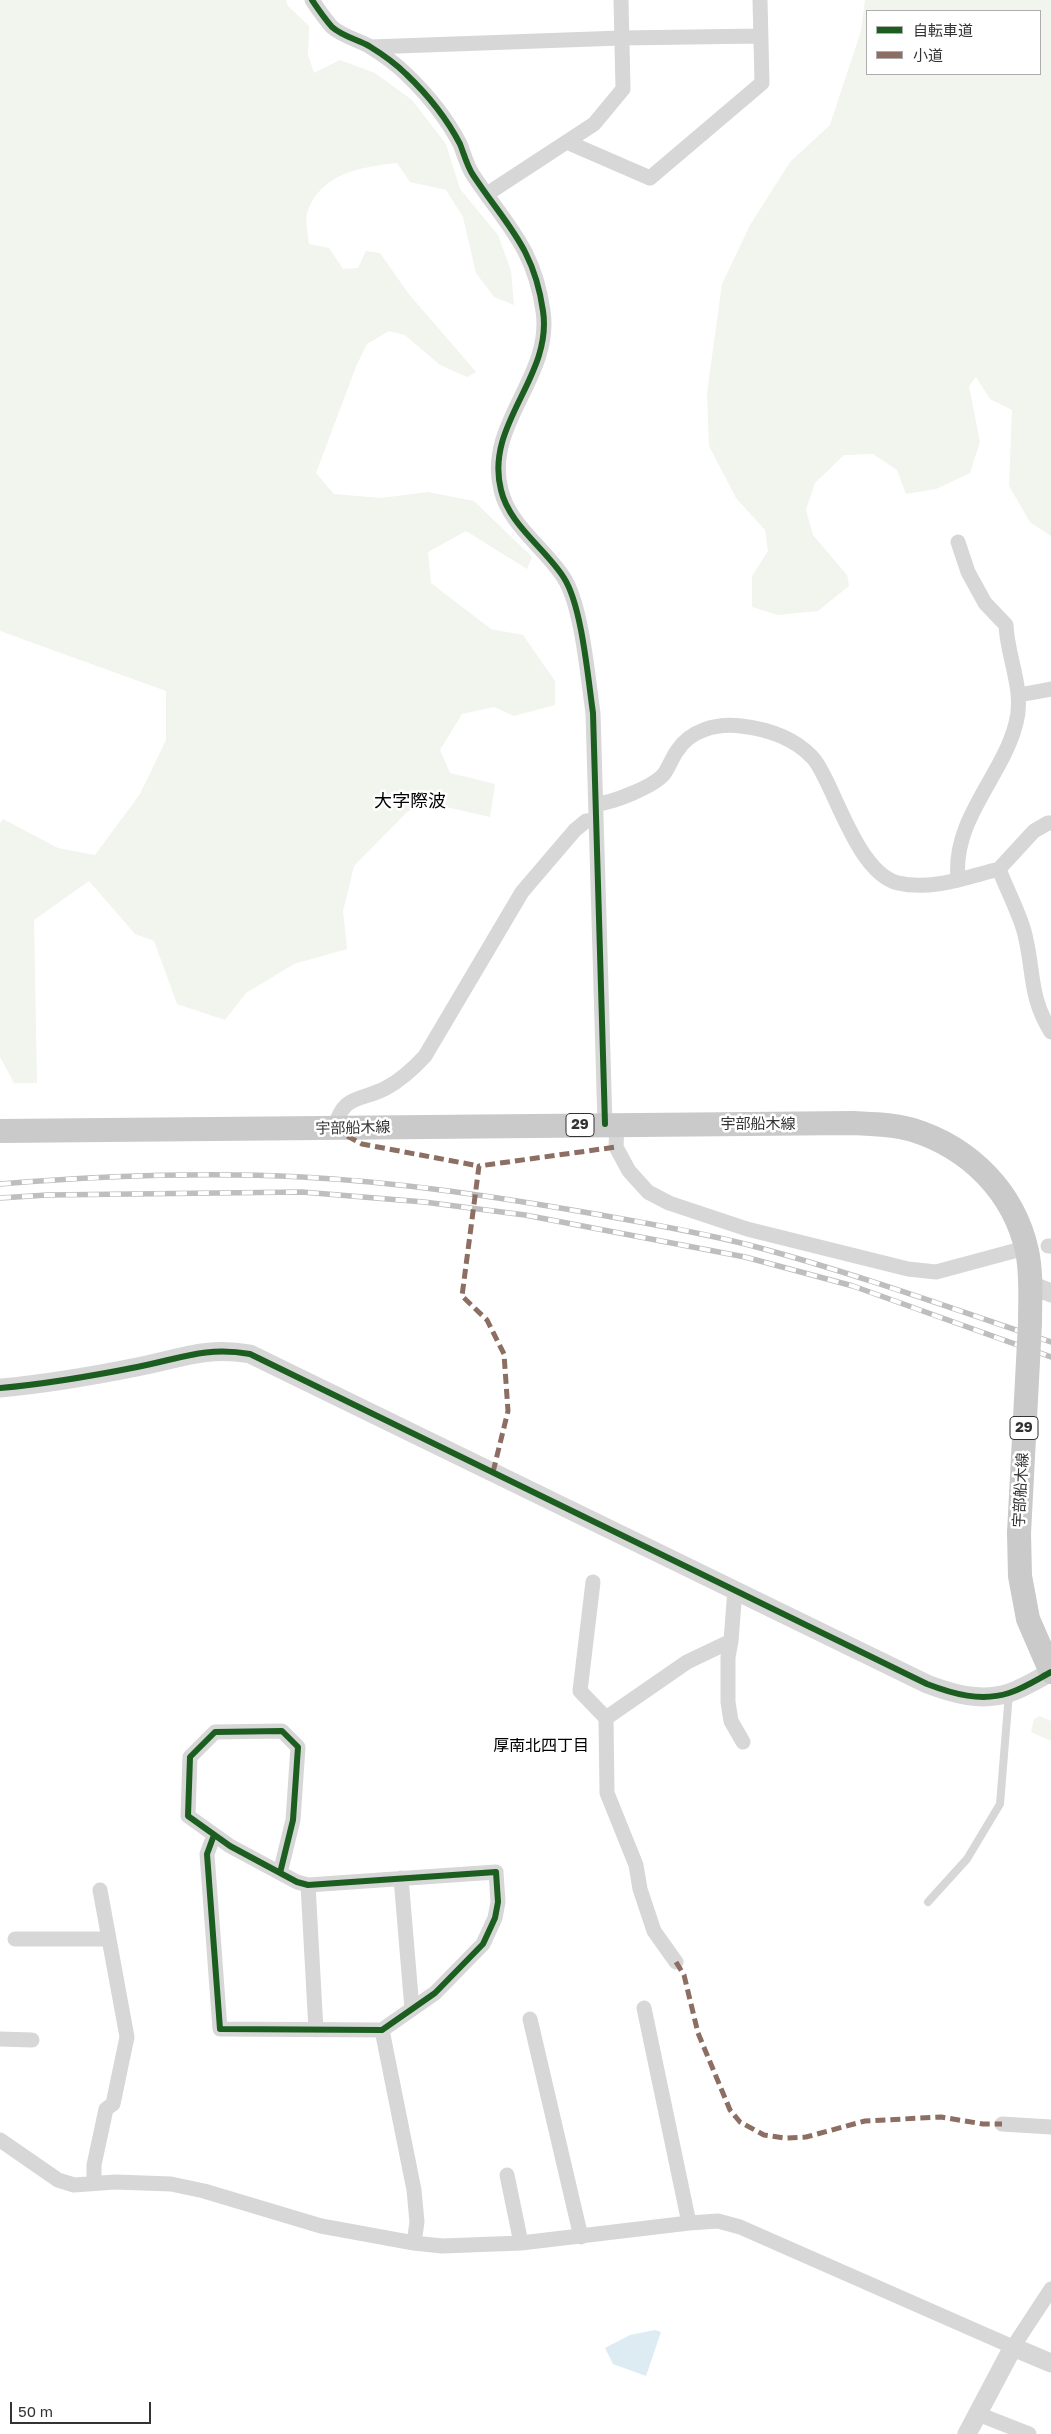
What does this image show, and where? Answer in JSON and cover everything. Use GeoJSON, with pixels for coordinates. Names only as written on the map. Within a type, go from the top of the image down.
{"type":"FeatureCollection","features":[{"type":"Feature","properties":{"kind":"main road","name":"宇部船木線"},"geometry":{"type":"LineString","coordinates":[[0,1131],[852,1123],[911,1129],[950,1145],[967,1156],[1003,1194],[1018,1219],[1041,1289],[1030,1322],[1019,1533],[1020,1576],[1026,1611],[1051,1672]]}},
{"type":"Feature","properties":{"kind":"street"},"geometry":{"type":"LineString","coordinates":[[312,0],[334,28],[370,47],[405,73],[442,116],[459,143],[472,173],[525,249],[533,269],[544,313],[544,335],[541,356],[500,444],[498,474],[501,492],[511,513],[565,580],[573,597],[593,713],[596,820],[611,1124],[616,1147],[629,1171],[648,1192],[669,1204],[747,1229],[908,1269],[936,1272],[1014,1251]]}},
{"type":"Feature","properties":{"kind":"street"},"geometry":{"type":"LineString","coordinates":[[487,194],[594,124],[623,89],[621,0]]}},
{"type":"Feature","properties":{"kind":"street"},"geometry":{"type":"LineString","coordinates":[[567,142],[650,178],[762,83],[760,0]]}},
{"type":"Feature","properties":{"kind":"street"},"geometry":{"type":"LineString","coordinates":[[370,47],[621,38],[762,36]]}},
{"type":"Feature","properties":{"kind":"street"},"geometry":{"type":"LineString","coordinates":[[958,542],[968,572],[985,603],[1006,624],[1006,642],[1019,694],[1017,722],[985,786],[958,850],[958,879]]}},
{"type":"Feature","properties":{"kind":"street"},"geometry":{"type":"LineString","coordinates":[[1019,694],[1051,689]]}},
{"type":"Feature","properties":{"kind":"street"},"geometry":{"type":"LineString","coordinates":[[596,804],[606,804],[654,783],[663,775],[678,750],[694,733],[714,727],[740,726],[782,736],[798,744],[814,758],[867,860],[896,883],[913,885],[934,884],[999,870],[1034,831],[1051,823]]}},
{"type":"Feature","properties":{"kind":"street"},"geometry":{"type":"LineString","coordinates":[[334,1129],[339,1113],[354,1099],[385,1089],[410,1072],[425,1056],[522,892],[575,830],[586,821],[596,820]]}},
{"type":"Feature","properties":{"kind":"street"},"geometry":{"type":"LineString","coordinates":[[999,870],[1025,934],[1033,990],[1042,1018],[1051,1032]]}},
{"type":"Feature","properties":{"kind":"street"},"geometry":{"type":"LineString","coordinates":[[0,1388],[125,1369],[204,1352],[226,1350],[250,1354],[927,1684],[953,1694],[985,1696],[1009,1693],[1051,1672]]}},
{"type":"Feature","properties":{"kind":"street"},"geometry":{"type":"LineString","coordinates":[[593,1582],[580,1692],[606,1718],[607,1793],[636,1865],[640,1889],[654,1932],[676,1962]]}},
{"type":"Feature","properties":{"kind":"street"},"geometry":{"type":"LineString","coordinates":[[735,1589],[728,1657],[728,1702],[731,1721],[743,1742]]}},
{"type":"Feature","properties":{"kind":"street"},"geometry":{"type":"LineString","coordinates":[[606,1718],[687,1662],[731,1641]]}},
{"type":"Feature","properties":{"kind":"street"},"geometry":{"type":"LineString","coordinates":[[214,1835],[207,1854],[220,2029],[382,2030],[435,1993],[482,1944],[495,1918],[498,1902],[496,1872],[308,1885],[297,1882],[280,1873],[230,1846],[188,1816],[190,1757],[215,1732],[282,1730],[298,1747],[293,1820],[280,1873]]}},
{"type":"Feature","properties":{"kind":"street"},"geometry":{"type":"LineString","coordinates":[[401,1878],[412,2009]]}},
{"type":"Feature","properties":{"kind":"street"},"geometry":{"type":"LineString","coordinates":[[308,1885],[316,2030]]}},
{"type":"Feature","properties":{"kind":"street"},"geometry":{"type":"LineString","coordinates":[[94,2183],[94,2165],[106,2109],[113,2104],[127,2037],[100,1890]]}},
{"type":"Feature","properties":{"kind":"street"},"geometry":{"type":"LineString","coordinates":[[16,1939],[109,1939]]}},
{"type":"Feature","properties":{"kind":"street"},"geometry":{"type":"LineString","coordinates":[[644,2008],[689,2223]]}},
{"type":"Feature","properties":{"kind":"street"},"geometry":{"type":"LineString","coordinates":[[530,2019],[581,2237]]}},
{"type":"Feature","properties":{"kind":"street"},"geometry":{"type":"LineString","coordinates":[[382,2030],[414,2190],[418,2222],[414,2243]]}},
{"type":"Feature","properties":{"kind":"street"},"geometry":{"type":"LineString","coordinates":[[0,2039],[32,2040]]}},
{"type":"Feature","properties":{"kind":"street"},"geometry":{"type":"LineString","coordinates":[[1002,2124],[1051,2127]]}},
{"type":"Feature","properties":{"kind":"street"},"geometry":{"type":"LineString","coordinates":[[0,2140],[58,2180],[74,2186],[94,2183],[144,2181],[171,2184],[204,2191],[321,2226],[414,2243],[442,2246],[521,2243],[718,2221],[740,2227],[1051,2363]]}},
{"type":"Feature","properties":{"kind":"street"},"geometry":{"type":"LineString","coordinates":[[507,2176],[521,2243]]}},
{"type":"Feature","properties":{"kind":"street"},"geometry":{"type":"LineString","coordinates":[[968,2434],[1013,2347],[1051,2289]]}},
{"type":"Feature","properties":{"kind":"street"},"geometry":{"type":"LineString","coordinates":[[978,2414],[1029,2434]]}},
{"type":"Feature","properties":{"kind":"lane"},"geometry":{"type":"LineString","coordinates":[[928,1902],[966,1859],[1000,1804],[1009,1693]]}},
{"type":"Feature","properties":{"kind":"shaded area"},"geometry":{"type":"Polygon","coordinates":[[[0,0],[286,0],[288,6],[309,26],[308,55],[314,73],[340,60],[375,73],[412,100],[446,144],[460,189],[498,235],[511,271],[514,305],[494,297],[476,273],[463,217],[446,190],[410,182],[397,163],[343,174],[321,189],[313,200],[306,216],[309,244],[329,248],[343,269],[358,268],[366,251],[380,253],[408,293],[476,372],[467,377],[440,365],[405,335],[389,331],[367,344],[357,364],[316,473],[334,494],[381,498],[428,492],[474,501],[532,557],[527,569],[466,531],[428,552],[431,583],[491,629],[523,635],[555,681],[555,705],[514,716],[494,707],[462,714],[440,750],[450,773],[495,784],[490,817],[437,805],[408,811],[354,866],[343,911],[347,949],[294,964],[246,993],[225,1020],[177,1004],[154,941],[135,934],[89,881],[34,920],[37,1083],[14,1083],[0,1057],[0,823],[3,819],[58,848],[95,855],[140,794],[166,740],[166,691],[0,631],[0,0]]]}},
{"type":"Feature","properties":{"kind":"shaded area"},"geometry":{"type":"Polygon","coordinates":[[[865,0],[1051,0],[1051,536],[1030,522],[1009,486],[1012,410],[990,399],[976,377],[969,386],[980,442],[970,473],[936,489],[906,494],[897,470],[873,454],[844,455],[815,483],[806,510],[813,535],[847,575],[849,586],[818,611],[778,615],[752,607],[752,576],[768,551],[765,530],[736,498],[709,446],[707,393],[722,284],[750,225],[790,162],[830,125],[861,31],[865,0]]]}},
{"type":"Feature","properties":{"kind":"shaded area"},"geometry":{"type":"Polygon","coordinates":[[[1040,1716],[1051,1721],[1051,1741],[1031,1732],[1034,1719],[1040,1716]]]}},
{"type":"Feature","properties":{"kind":"shaded area"},"geometry":{"type":"Polygon","coordinates":[[[655,2330],[661,2332],[646,2376],[613,2364],[605,2348],[630,2335],[655,2330]]]}},
{"type":"Feature","properties":{"kind":"railway"},"geometry":{"type":"LineString","coordinates":[[0,1184],[75,1179],[227,1175],[339,1179],[486,1196],[653,1224],[749,1245],[938,1303],[1051,1342]]}},
{"type":"Feature","properties":{"kind":"railway"},"geometry":{"type":"LineString","coordinates":[[0,1198],[47,1195],[302,1192],[424,1202],[525,1215],[745,1257],[853,1286],[1051,1357]]}},
{"type":"Feature","properties":{"kind":"marked path"},"geometry":{"type":"LineString","coordinates":[[334,1129],[362,1144],[479,1166]]}},
{"type":"Feature","properties":{"kind":"marked path"},"geometry":{"type":"LineString","coordinates":[[493,1472],[508,1411],[504,1354],[487,1320],[462,1296],[479,1166],[616,1147]]}},
{"type":"Feature","properties":{"kind":"marked path"},"geometry":{"type":"LineString","coordinates":[[676,1962],[684,1975],[698,2033],[730,2110],[740,2122],[764,2135],[785,2138],[806,2137],[865,2121],[941,2117],[983,2124],[1002,2124]]}},
{"type":"Feature","properties":{"kind":"cycle path"},"geometry":{"type":"LineString","coordinates":[[312,0],[332,27],[384,56],[402,70],[429,98],[460,144],[473,175],[526,253],[539,289],[543,311],[543,335],[538,358],[509,422],[502,443],[498,466],[501,490],[505,503],[520,526],[564,578],[570,590],[580,624],[593,713],[605,1124]]}},
{"type":"Feature","properties":{"kind":"cycle path"},"geometry":{"type":"LineString","coordinates":[[0,1388],[86,1377],[206,1352],[250,1354],[927,1684],[967,1696],[999,1696],[1015,1691],[1051,1672]]}},
{"type":"Feature","properties":{"kind":"cycle path"},"geometry":{"type":"LineString","coordinates":[[214,1835],[207,1854],[220,2029],[382,2030],[435,1993],[483,1944],[495,1918],[498,1902],[496,1872],[308,1885],[297,1882],[230,1846],[188,1816],[190,1757],[215,1732],[282,1731],[298,1747],[293,1820],[280,1873]]}},
{"type":"Feature","properties":{"kind":"district","name":"大字際波"},"geometry":{"type":"Point","coordinates":[410,801]}},
{"type":"Feature","properties":{"kind":"district","name":"厚南北四丁目"},"geometry":{"type":"Point","coordinates":[541,1746]}}]}
